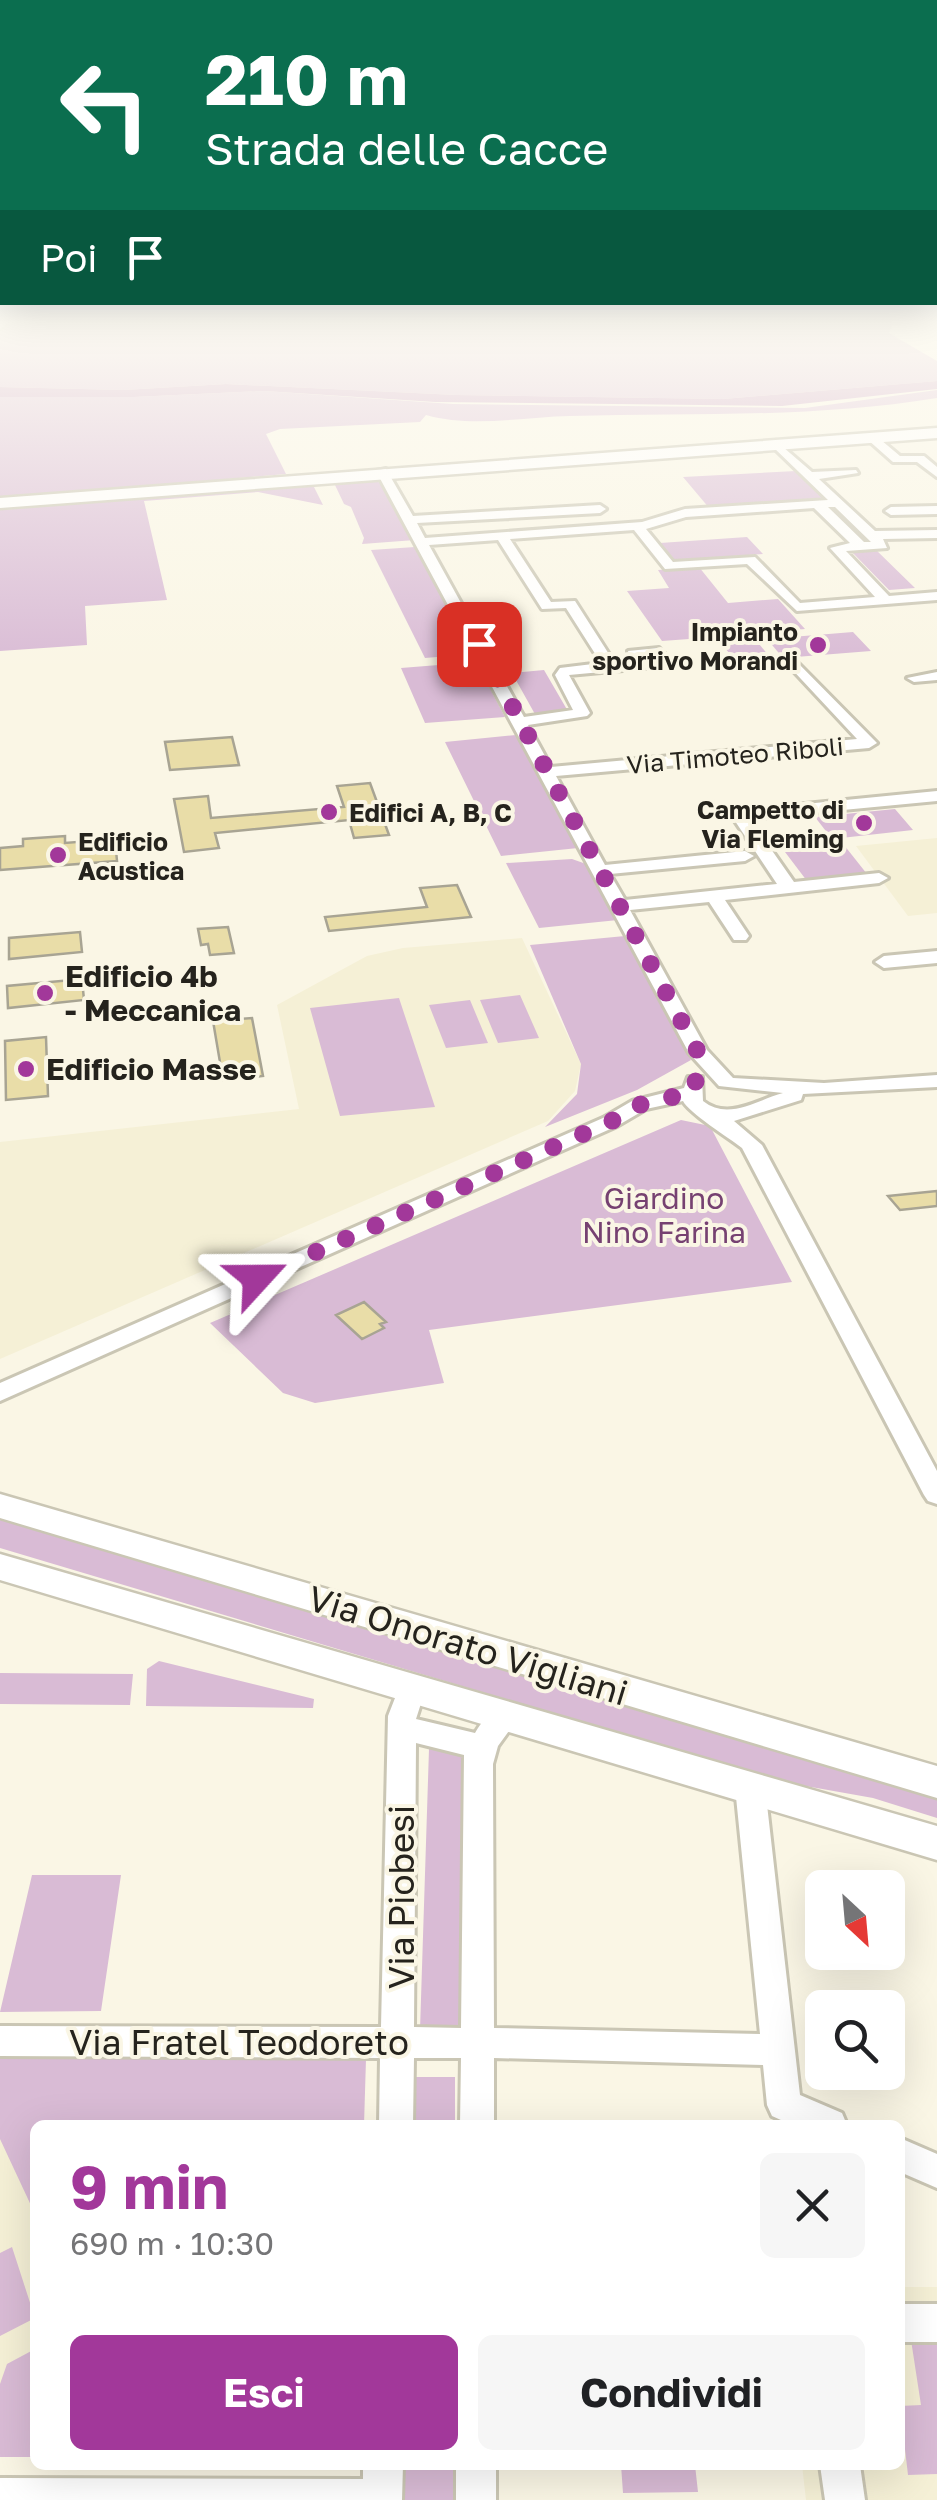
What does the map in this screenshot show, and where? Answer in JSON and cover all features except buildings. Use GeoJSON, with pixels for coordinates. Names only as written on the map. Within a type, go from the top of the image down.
{"type":"FeatureCollection","features":[{"type":"Feature","properties":{"kind":"street"},"geometry":{"type":"LineString","coordinates":[[0,503],[889,437]]}},
{"type":"Feature","properties":{"kind":"street"},"geometry":{"type":"LineString","coordinates":[[871,438],[897,460],[920,458],[937,473]]}},
{"type":"Feature","properties":{"kind":"street"},"geometry":{"type":"LineString","coordinates":[[776,444],[882,545],[836,548],[886,600]]}},
{"type":"Feature","properties":{"kind":"street"},"geometry":{"type":"LineString","coordinates":[[810,476],[852,473]]}},
{"type":"Feature","properties":{"kind":"street"},"geometry":{"type":"LineString","coordinates":[[382,476],[423,542],[698,1052],[729,1083],[753,1095],[751,1145]]}},
{"type":"Feature","properties":{"kind":"street"},"geometry":{"type":"LineString","coordinates":[[423,542],[638,527],[691,513],[839,503]]}},
{"type":"Feature","properties":{"kind":"street"},"geometry":{"type":"LineString","coordinates":[[818,504],[860,546]]}},
{"type":"Feature","properties":{"kind":"street"},"geometry":{"type":"LineString","coordinates":[[896,508],[937,507]]}},
{"type":"Feature","properties":{"kind":"street"},"geometry":{"type":"LineString","coordinates":[[410,520],[600,508]]}},
{"type":"Feature","properties":{"kind":"street"},"geometry":{"type":"LineString","coordinates":[[638,527],[670,566],[750,560],[797,608],[937,596]]}},
{"type":"Feature","properties":{"kind":"street"},"geometry":{"type":"LineString","coordinates":[[872,536],[937,534]]}},
{"type":"Feature","properties":{"kind":"street"},"geometry":{"type":"LineString","coordinates":[[502,536],[547,606],[570,604],[610,666]]}},
{"type":"Feature","properties":{"kind":"street","name":"Via Timoteo Riboli"},"geometry":{"type":"LineString","coordinates":[[548,772],[869,743],[792,660]]}},
{"type":"Feature","properties":{"kind":"street"},"geometry":{"type":"LineString","coordinates":[[521,722],[580,715],[582,706],[563,673],[640,664]]}},
{"type":"Feature","properties":{"kind":"street"},"geometry":{"type":"LineString","coordinates":[[914,678],[937,676]]}},
{"type":"Feature","properties":{"kind":"street"},"geometry":{"type":"LineString","coordinates":[[789,888],[739,816],[937,796]]}},
{"type":"Feature","properties":{"kind":"street"},"geometry":{"type":"LineString","coordinates":[[602,870],[746,856]]}},
{"type":"Feature","properties":{"kind":"street"},"geometry":{"type":"LineString","coordinates":[[622,906],[879,878]]}},
{"type":"Feature","properties":{"kind":"street"},"geometry":{"type":"LineString","coordinates":[[714,896],[740,936]]}},
{"type":"Feature","properties":{"kind":"street"},"geometry":{"type":"LineString","coordinates":[[884,962],[937,956]]}},
{"type":"Feature","properties":{"kind":"street"},"geometry":{"type":"LineString","coordinates":[[698,1052],[693,1103],[751,1145],[937,1495]]}},
{"type":"Feature","properties":{"kind":"street"},"geometry":{"type":"LineString","coordinates":[[0,1392],[610,1122],[639,1105],[729,1083],[824,1089],[937,1081]]}},
{"type":"Feature","properties":{"kind":"street"},"geometry":{"type":"LineString","coordinates":[[610,1122],[656,1113],[751,1110],[824,1089]]}},
{"type":"Feature","properties":{"kind":"street","name":"Via Onorato Vigliani"},"geometry":{"type":"LineString","coordinates":[[0,1506],[937,1782]]}},
{"type":"Feature","properties":{"kind":"street","name":"Via Onorato Vigliani"},"geometry":{"type":"LineString","coordinates":[[0,1567],[937,1843]]}},
{"type":"Feature","properties":{"kind":"street","name":"Via Piobesi"},"geometry":{"type":"LineString","coordinates":[[396,2120],[402,1728],[412,1688]]}},
{"type":"Feature","properties":{"kind":"street"},"geometry":{"type":"LineString","coordinates":[[477,2120],[478,1749],[505,1716]]}},
{"type":"Feature","properties":{"kind":"street"},"geometry":{"type":"LineString","coordinates":[[402,1728],[464,1741],[478,1749]]}},
{"type":"Feature","properties":{"kind":"street"},"geometry":{"type":"LineString","coordinates":[[750,1788],[784,2105],[818,2120]]}},
{"type":"Feature","properties":{"kind":"street","name":"Via Fratel Teodoreto"},"geometry":{"type":"LineString","coordinates":[[0,2040],[478,2043]]}},
{"type":"Feature","properties":{"kind":"street"},"geometry":{"type":"LineString","coordinates":[[478,2043],[778,2050]]}},
{"type":"Feature","properties":{"kind":"street"},"geometry":{"type":"LineString","coordinates":[[905,2157],[937,2171]]}},
{"type":"Feature","properties":{"kind":"street"},"geometry":{"type":"LineString","coordinates":[[905,2323],[937,2322]]}},
{"type":"Feature","properties":{"kind":"street"},"geometry":{"type":"LineString","coordinates":[[476,2470],[476,2500]]}},
{"type":"Feature","properties":{"kind":"street"},"geometry":{"type":"LineString","coordinates":[[841,2470],[845,2500]]}},
{"type":"Feature","properties":{"kind":"street"},"geometry":{"type":"LineString","coordinates":[[0,2498],[382,2488]]}},
{"type":"Feature","properties":{"kind":"shaded area"},"geometry":{"type":"Polygon","coordinates":[[[937,838],[937,913],[908,916],[856,846],[937,838]]]}},
{"type":"Feature","properties":{"kind":"shaded area"},"geometry":{"type":"Polygon","coordinates":[[[522,938],[581,1064],[575,1091],[548,1121],[0,1359],[0,1142],[299,1109],[277,1005],[367,956],[403,948],[522,938]]]}},
{"type":"Feature","properties":{"kind":"shaded area"},"geometry":{"type":"Polygon","coordinates":[[[0,2057],[32,2120],[30,2457],[0,2457],[0,2057]]]}},
{"type":"Feature","properties":{"kind":"shaded area"},"geometry":{"type":"Polygon","coordinates":[[[905,2287],[937,2287],[937,2500],[806,2500],[803,2470],[905,2470],[905,2287]]]}},
{"type":"Feature","properties":{"kind":"green space"},"geometry":{"type":"Polygon","coordinates":[[[0,437],[267,437],[286,474],[0,499],[0,437]]]}},
{"type":"Feature","properties":{"kind":"green space"},"geometry":{"type":"Polygon","coordinates":[[[796,471],[826,501],[710,509],[683,477],[796,471]]]}},
{"type":"Feature","properties":{"kind":"green space"},"geometry":{"type":"Polygon","coordinates":[[[364,478],[385,484],[415,540],[362,544],[364,538],[351,507],[344,504],[335,485],[364,478]]]}},
{"type":"Feature","properties":{"kind":"green space"},"geometry":{"type":"Polygon","coordinates":[[[313,485],[323,505],[258,492],[144,501],[167,600],[85,606],[87,645],[0,651],[0,510],[313,485]]]}},
{"type":"Feature","properties":{"kind":"green space"},"geometry":{"type":"Polygon","coordinates":[[[747,537],[763,554],[675,560],[660,543],[747,537]]]}},
{"type":"Feature","properties":{"kind":"green space"},"geometry":{"type":"Polygon","coordinates":[[[415,547],[473,654],[425,658],[371,550],[415,547]]]}},
{"type":"Feature","properties":{"kind":"green space"},"geometry":{"type":"Polygon","coordinates":[[[873,547],[915,588],[889,590],[850,550],[873,547]]]}},
{"type":"Feature","properties":{"kind":"green space"},"geometry":{"type":"Polygon","coordinates":[[[699,567],[728,603],[778,599],[805,629],[751,634],[773,661],[738,664],[716,637],[662,641],[627,591],[669,588],[658,570],[699,567]]]}},
{"type":"Feature","properties":{"kind":"green space","name":"Impianto sportivo Morandi"},"geometry":{"type":"Polygon","coordinates":[[[853,632],[871,651],[783,658],[767,639],[853,632]]]}},
{"type":"Feature","properties":{"kind":"green space"},"geometry":{"type":"Polygon","coordinates":[[[476,662],[505,717],[425,723],[401,668],[476,662]]]}},
{"type":"Feature","properties":{"kind":"green space"},"geometry":{"type":"Polygon","coordinates":[[[544,670],[569,713],[536,716],[512,673],[544,670]]]}},
{"type":"Feature","properties":{"kind":"green space"},"geometry":{"type":"Polygon","coordinates":[[[516,735],[578,848],[501,856],[445,742],[516,735]]]}},
{"type":"Feature","properties":{"kind":"green space","name":"Campetto di Via Fleming"},"geometry":{"type":"Polygon","coordinates":[[[895,809],[913,830],[832,839],[815,817],[895,809]]]}},
{"type":"Feature","properties":{"kind":"green space"},"geometry":{"type":"Polygon","coordinates":[[[844,845],[867,874],[807,881],[785,852],[844,845]]]}},
{"type":"Feature","properties":{"kind":"green space"},"geometry":{"type":"Polygon","coordinates":[[[572,859],[589,865],[618,920],[539,928],[506,863],[572,859]]]}},
{"type":"Feature","properties":{"kind":"green space"},"geometry":{"type":"Polygon","coordinates":[[[625,936],[691,1060],[637,1090],[545,1127],[577,1094],[581,1064],[530,945],[625,936]]]}},
{"type":"Feature","properties":{"kind":"green space"},"geometry":{"type":"Polygon","coordinates":[[[520,995],[539,1038],[498,1043],[480,1000],[520,995]]]}},
{"type":"Feature","properties":{"kind":"green space"},"geometry":{"type":"Polygon","coordinates":[[[399,998],[435,1107],[340,1116],[310,1008],[399,998]]]}},
{"type":"Feature","properties":{"kind":"green space"},"geometry":{"type":"Polygon","coordinates":[[[470,1000],[488,1043],[446,1048],[429,1005],[470,1000]]]}},
{"type":"Feature","properties":{"kind":"green space","name":"Giardino Nino Farina"},"geometry":{"type":"Polygon","coordinates":[[[681,1120],[710,1126],[792,1282],[429,1330],[444,1383],[315,1403],[283,1393],[210,1323],[681,1120]]]}},
{"type":"Feature","properties":{"kind":"green space"},"geometry":{"type":"Polygon","coordinates":[[[0,1514],[937,1789],[937,1818],[873,1798],[783,1782],[0,1548],[0,1514]]]}},
{"type":"Feature","properties":{"kind":"green space"},"geometry":{"type":"Polygon","coordinates":[[[159,1661],[314,1699],[313,1708],[146,1706],[147,1669],[159,1661]]]}},
{"type":"Feature","properties":{"kind":"green space"},"geometry":{"type":"Polygon","coordinates":[[[0,1673],[133,1674],[130,1705],[0,1704],[0,1673]]]}},
{"type":"Feature","properties":{"kind":"green space"},"geometry":{"type":"Polygon","coordinates":[[[429,1749],[465,1752],[467,2031],[420,2030],[429,1749]]]}},
{"type":"Feature","properties":{"kind":"green space"},"geometry":{"type":"Polygon","coordinates":[[[32,1875],[121,1875],[101,2011],[0,2012],[32,1875]]]}},
{"type":"Feature","properties":{"kind":"green space"},"geometry":{"type":"Polygon","coordinates":[[[0,2057],[366,2059],[364,2120],[30,2120],[30,2203],[0,2139],[0,2057]]]}},
{"type":"Feature","properties":{"kind":"green space"},"geometry":{"type":"Polygon","coordinates":[[[410,2077],[455,2077],[455,2120],[409,2120],[410,2077]]]}},
{"type":"Feature","properties":{"kind":"green space"},"geometry":{"type":"Polygon","coordinates":[[[12,2247],[30,2303],[30,2321],[0,2336],[0,2253],[12,2247]]]}},
{"type":"Feature","properties":{"kind":"green space"},"geometry":{"type":"Polygon","coordinates":[[[937,2339],[937,2474],[908,2475],[905,2406],[921,2405],[911,2340],[937,2339]]]}},
{"type":"Feature","properties":{"kind":"green space"},"geometry":{"type":"Polygon","coordinates":[[[30,2352],[30,2457],[0,2457],[0,2384],[7,2364],[30,2352]]]}},
{"type":"Feature","properties":{"kind":"green space"},"geometry":{"type":"Polygon","coordinates":[[[400,2470],[456,2470],[456,2500],[399,2500],[400,2470]]]}},
{"type":"Feature","properties":{"kind":"green space"},"geometry":{"type":"Polygon","coordinates":[[[621,2470],[696,2470],[698,2492],[623,2493],[621,2470]]]}},
{"type":"Feature","properties":{"kind":"place","name":"Impianto sportivo Morandi"},"geometry":{"type":"Point","coordinates":[818,645]}},
{"type":"Feature","properties":{"kind":"place","name":"Edifici A, B, C"},"geometry":{"type":"Point","coordinates":[329,812]}},
{"type":"Feature","properties":{"kind":"place","name":"Campetto di Via Fleming"},"geometry":{"type":"Point","coordinates":[864,823]}},
{"type":"Feature","properties":{"kind":"place","name":"Edificio Acustica"},"geometry":{"type":"Point","coordinates":[58,855]}},
{"type":"Feature","properties":{"kind":"place","name":"Edificio 4b - Meccanica"},"geometry":{"type":"Point","coordinates":[45,993]}},
{"type":"Feature","properties":{"kind":"place","name":"Edificio Masse"},"geometry":{"type":"Point","coordinates":[26,1069]}},
{"type":"Feature","properties":{"kind":"route"},"geometry":{"type":"LineString","coordinates":[[257,1278],[610,1122],[639,1105],[693,1092],[695,1088],[698,1052],[667,988],[479,644]]}}]}
